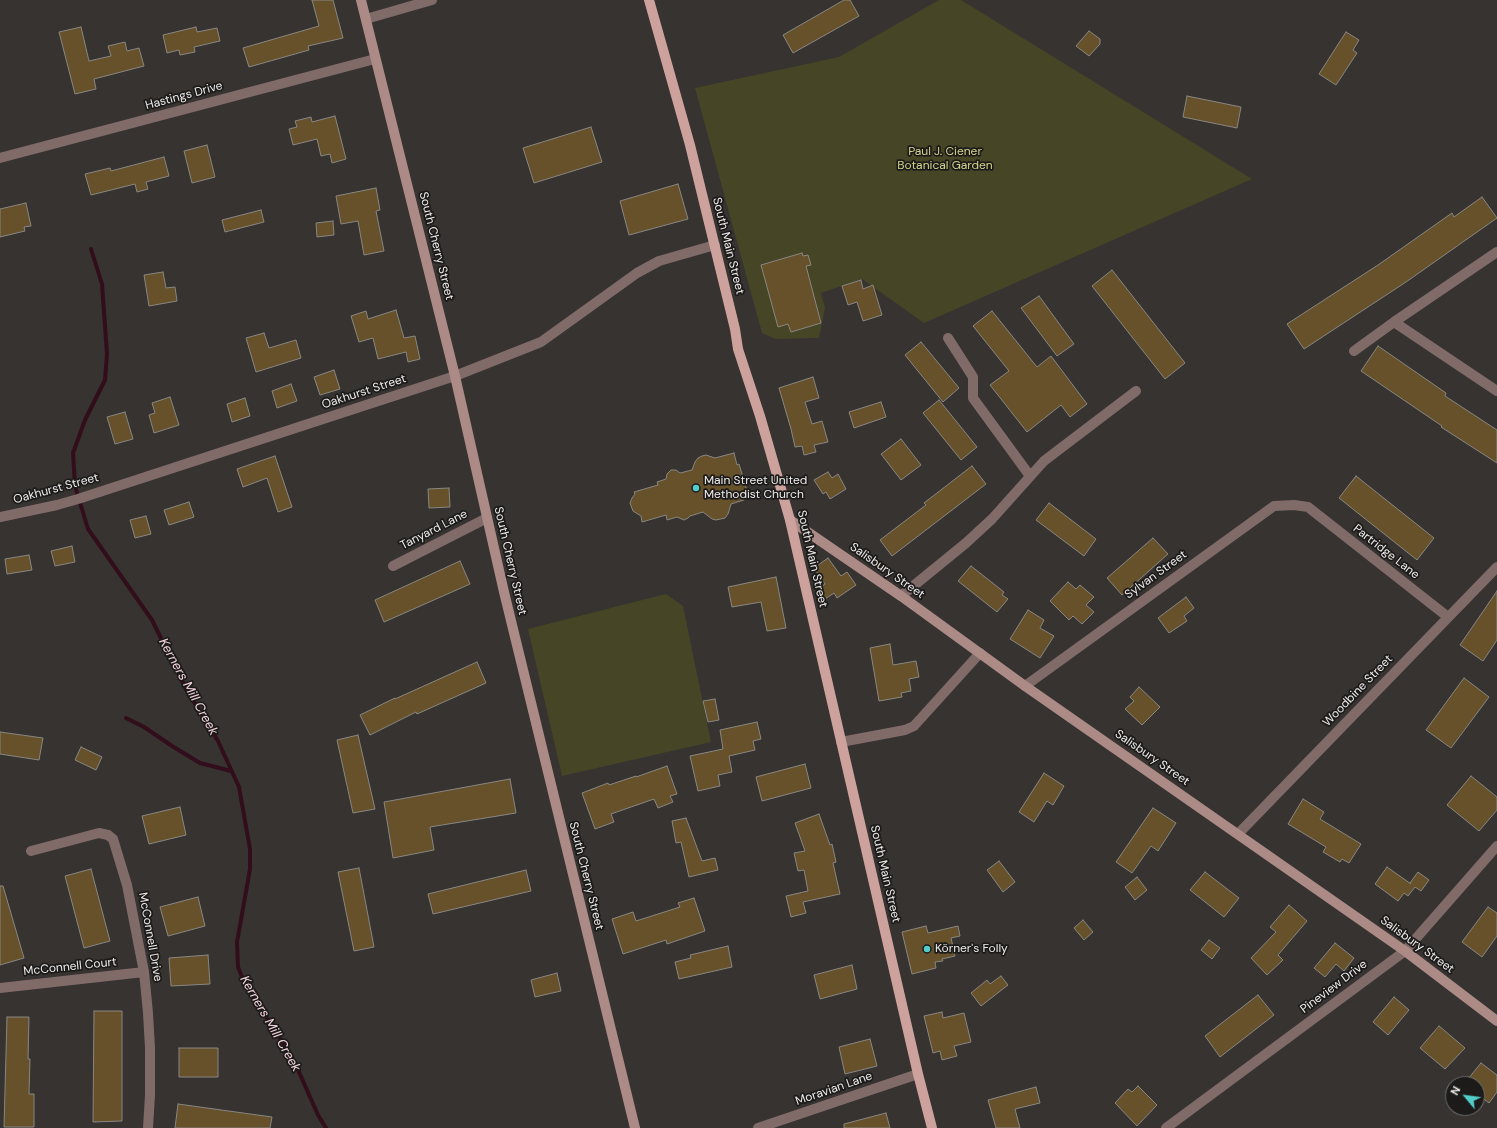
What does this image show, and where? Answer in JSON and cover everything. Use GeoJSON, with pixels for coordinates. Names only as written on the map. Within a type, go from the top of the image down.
{"type":"FeatureCollection","features":[{"type":"Feature","properties":{"kind":"main road","name":"South Cherry Street"},"geometry":{"type":"LineString","coordinates":[[361,0],[455,376],[556,809],[635,1128]]}},
{"type":"Feature","properties":{"kind":"main road","name":"South Main Street"},"geometry":{"type":"LineString","coordinates":[[652,1],[672,88],[690,145],[715,244],[735,329],[738,349],[760,416],[790,520],[918,1074],[932,1128]]}},
{"type":"Feature","properties":{"kind":"main road","name":"Salisbury Street"},"geometry":{"type":"LineString","coordinates":[[790,520],[901,596],[1025,686],[1405,951],[1497,1021]]}},
{"type":"Feature","properties":{"kind":"street"},"geometry":{"type":"LineString","coordinates":[[366,19],[432,0]]}},
{"type":"Feature","properties":{"kind":"street","name":"Hastings Drive"},"geometry":{"type":"LineString","coordinates":[[0,158],[375,59]]}},
{"type":"Feature","properties":{"kind":"street","name":"Oakhurst Street"},"geometry":{"type":"LineString","coordinates":[[0,517],[57,505],[96,493],[455,376],[541,342],[637,273],[659,261],[715,244]]}},
{"type":"Feature","properties":{"kind":"street"},"geometry":{"type":"LineString","coordinates":[[1354,350],[1497,252]]}},
{"type":"Feature","properties":{"kind":"street"},"geometry":{"type":"LineString","coordinates":[[1394,322],[1497,391]]}},
{"type":"Feature","properties":{"kind":"street"},"geometry":{"type":"LineString","coordinates":[[948,338],[973,377],[973,398],[1030,476]]}},
{"type":"Feature","properties":{"kind":"street"},"geometry":{"type":"LineString","coordinates":[[901,596],[992,519],[1044,461],[1136,391]]}},
{"type":"Feature","properties":{"kind":"street","name":"Sylvan Street"},"geometry":{"type":"LineString","coordinates":[[1025,686],[1274,506],[1294,505],[1308,507]]}},
{"type":"Feature","properties":{"kind":"street","name":"Partridge Lane"},"geometry":{"type":"LineString","coordinates":[[1308,507],[1448,618]]}},
{"type":"Feature","properties":{"kind":"street","name":"Tanyard Lane"},"geometry":{"type":"LineString","coordinates":[[393,566],[487,518]]}},
{"type":"Feature","properties":{"kind":"street","name":"Woodbine Street"},"geometry":{"type":"LineString","coordinates":[[1238,834],[1497,567]]}},
{"type":"Feature","properties":{"kind":"street"},"geometry":{"type":"LineString","coordinates":[[841,742],[905,730],[914,726],[980,653]]}},
{"type":"Feature","properties":{"kind":"street","name":"McConnell Drive"},"geometry":{"type":"LineString","coordinates":[[31,850],[99,833],[108,835],[112,839],[128,885],[144,972],[150,1048],[148,1128]]}},
{"type":"Feature","properties":{"kind":"street","name":"Pineview Drive"},"geometry":{"type":"LineString","coordinates":[[1166,1128],[1405,951],[1497,846]]}},
{"type":"Feature","properties":{"kind":"street","name":"McConnell Court"},"geometry":{"type":"LineString","coordinates":[[0,988],[144,972]]}},
{"type":"Feature","properties":{"kind":"street","name":"Moravian Lane"},"geometry":{"type":"LineString","coordinates":[[758,1128],[918,1074]]}},
{"type":"Feature","properties":{"kind":"green space","name":"Paul J. Ciener Botanical Garden"},"geometry":{"type":"Polygon","coordinates":[[[939,0],[961,0],[1252,179],[924,323],[862,279],[821,293],[825,308],[819,338],[776,339],[762,333],[695,88],[839,57],[939,0]]]}},
{"type":"Feature","properties":{"kind":"green space"},"geometry":{"type":"Polygon","coordinates":[[[666,594],[683,606],[711,742],[562,776],[528,629],[666,594]]]}},
{"type":"Feature","properties":{"kind":"building"},"geometry":{"type":"Polygon","coordinates":[[[312,0],[333,0],[343,38],[308,46],[309,50],[249,67],[243,48],[319,26],[312,0]]]}},
{"type":"Feature","properties":{"kind":"building"},"geometry":{"type":"Polygon","coordinates":[[[844,0],[850,0],[859,16],[793,53],[783,35],[844,0]]]}},
{"type":"Feature","properties":{"kind":"building"},"geometry":{"type":"Polygon","coordinates":[[[81,27],[89,61],[111,56],[108,46],[125,42],[127,51],[139,48],[144,66],[94,79],[96,89],[75,94],[59,32],[81,27]]]}},
{"type":"Feature","properties":{"kind":"building"},"geometry":{"type":"Polygon","coordinates":[[[196,27],[197,32],[217,28],[220,41],[194,47],[195,52],[180,55],[179,50],[167,53],[163,35],[196,27]]]}},
{"type":"Feature","properties":{"kind":"building"},"geometry":{"type":"Polygon","coordinates":[[[1089,31],[1100,39],[1100,44],[1089,56],[1076,46],[1089,31]]]}},
{"type":"Feature","properties":{"kind":"building"},"geometry":{"type":"Polygon","coordinates":[[[1346,32],[1359,40],[1353,50],[1357,53],[1336,85],[1319,74],[1346,32]]]}},
{"type":"Feature","properties":{"kind":"building"},"geometry":{"type":"Polygon","coordinates":[[[1187,96],[1241,107],[1237,128],[1183,117],[1187,96]]]}},
{"type":"Feature","properties":{"kind":"building"},"geometry":{"type":"Polygon","coordinates":[[[335,116],[346,159],[332,163],[330,154],[321,156],[317,139],[293,145],[289,129],[297,127],[295,121],[311,117],[312,122],[335,116]]]}},
{"type":"Feature","properties":{"kind":"building"},"geometry":{"type":"Polygon","coordinates":[[[591,127],[602,162],[534,183],[523,148],[591,127]]]}},
{"type":"Feature","properties":{"kind":"building"},"geometry":{"type":"Polygon","coordinates":[[[207,145],[215,177],[192,183],[184,151],[207,145]]]}},
{"type":"Feature","properties":{"kind":"building"},"geometry":{"type":"Polygon","coordinates":[[[164,157],[169,176],[146,182],[148,189],[137,192],[135,184],[91,195],[85,174],[110,168],[111,171],[164,157]]]}},
{"type":"Feature","properties":{"kind":"building"},"geometry":{"type":"Polygon","coordinates":[[[678,184],[688,219],[629,235],[620,201],[678,184]]]}},
{"type":"Feature","properties":{"kind":"building"},"geometry":{"type":"Polygon","coordinates":[[[376,188],[380,210],[376,211],[384,251],[364,255],[358,221],[341,224],[336,196],[376,188]]]}},
{"type":"Feature","properties":{"kind":"building"},"geometry":{"type":"Polygon","coordinates":[[[1482,197],[1497,218],[1406,282],[1304,349],[1287,324],[1378,265],[1452,213],[1454,217],[1482,197]]]}},
{"type":"Feature","properties":{"kind":"building"},"geometry":{"type":"Polygon","coordinates":[[[26,203],[31,226],[24,227],[25,231],[0,237],[0,209],[26,203]]]}},
{"type":"Feature","properties":{"kind":"building"},"geometry":{"type":"Polygon","coordinates":[[[261,210],[264,222],[225,232],[222,220],[261,210]]]}},
{"type":"Feature","properties":{"kind":"building"},"geometry":{"type":"Polygon","coordinates":[[[333,221],[334,235],[317,237],[316,223],[333,221]]]}},
{"type":"Feature","properties":{"kind":"building"},"geometry":{"type":"Polygon","coordinates":[[[802,253],[803,256],[808,255],[811,265],[806,266],[821,323],[791,332],[788,324],[778,327],[761,265],[802,253]]]}},
{"type":"Feature","properties":{"kind":"building"},"geometry":{"type":"Polygon","coordinates":[[[1112,270],[1185,363],[1165,379],[1092,286],[1112,270]]]}},
{"type":"Feature","properties":{"kind":"building"},"geometry":{"type":"Polygon","coordinates":[[[163,272],[166,288],[175,287],[177,301],[149,306],[144,275],[163,272]]]}},
{"type":"Feature","properties":{"kind":"building"},"geometry":{"type":"Polygon","coordinates":[[[861,280],[863,289],[873,285],[882,315],[863,321],[857,302],[848,305],[842,286],[861,280]]]}},
{"type":"Feature","properties":{"kind":"building"},"geometry":{"type":"Polygon","coordinates":[[[1039,296],[1074,344],[1057,356],[1021,308],[1039,296]]]}},
{"type":"Feature","properties":{"kind":"building"},"geometry":{"type":"Polygon","coordinates":[[[396,310],[404,338],[415,336],[420,359],[408,362],[406,352],[378,359],[373,338],[359,342],[351,316],[366,311],[368,319],[396,310]]]}},
{"type":"Feature","properties":{"kind":"building"},"geometry":{"type":"Polygon","coordinates":[[[992,311],[1037,367],[1051,356],[1087,404],[1070,417],[1061,405],[1027,432],[990,385],[1009,371],[973,326],[992,311]]]}},
{"type":"Feature","properties":{"kind":"building"},"geometry":{"type":"Polygon","coordinates":[[[264,333],[269,348],[296,340],[301,358],[256,372],[246,338],[264,333]]]}},
{"type":"Feature","properties":{"kind":"building"},"geometry":{"type":"Polygon","coordinates":[[[921,342],[959,388],[943,402],[905,355],[921,342]]]}},
{"type":"Feature","properties":{"kind":"building"},"geometry":{"type":"Polygon","coordinates":[[[1378,346],[1446,393],[1445,396],[1497,430],[1497,463],[1441,427],[1442,426],[1361,371],[1378,346]]]}},
{"type":"Feature","properties":{"kind":"building"},"geometry":{"type":"Polygon","coordinates":[[[334,370],[340,389],[320,395],[314,377],[334,370]]]}},
{"type":"Feature","properties":{"kind":"building"},"geometry":{"type":"Polygon","coordinates":[[[813,377],[819,398],[805,402],[812,424],[822,421],[828,442],[814,445],[816,452],[804,455],[802,446],[795,447],[779,388],[813,377]]]}},
{"type":"Feature","properties":{"kind":"building"},"geometry":{"type":"Polygon","coordinates":[[[291,384],[297,401],[277,408],[272,391],[291,384]]]}},
{"type":"Feature","properties":{"kind":"building"},"geometry":{"type":"Polygon","coordinates":[[[170,397],[179,425],[154,433],[149,415],[155,413],[152,403],[170,397]]]}},
{"type":"Feature","properties":{"kind":"building"},"geometry":{"type":"Polygon","coordinates":[[[245,398],[250,416],[232,422],[227,404],[245,398]]]}},
{"type":"Feature","properties":{"kind":"building"},"geometry":{"type":"Polygon","coordinates":[[[939,400],[977,447],[961,460],[923,413],[939,400]]]}},
{"type":"Feature","properties":{"kind":"building"},"geometry":{"type":"Polygon","coordinates":[[[881,402],[886,417],[854,428],[849,412],[881,402]]]}},
{"type":"Feature","properties":{"kind":"building"},"geometry":{"type":"Polygon","coordinates":[[[125,412],[133,439],[115,444],[107,417],[125,412]]]}},
{"type":"Feature","properties":{"kind":"building"},"geometry":{"type":"Polygon","coordinates":[[[901,439],[921,465],[901,480],[881,454],[901,439]]]}},
{"type":"Feature","properties":{"kind":"building","name":"Main Street United Methodist Church"},"geometry":{"type":"Polygon","coordinates":[[[734,453],[748,494],[743,496],[744,500],[731,504],[725,518],[716,520],[712,519],[703,512],[690,516],[684,520],[677,517],[667,520],[666,515],[642,522],[641,516],[633,511],[630,503],[635,494],[634,492],[658,485],[657,482],[666,479],[667,474],[671,470],[676,470],[680,473],[692,470],[695,462],[702,456],[706,455],[715,458],[734,453]]]}},
{"type":"Feature","properties":{"kind":"building"},"geometry":{"type":"Polygon","coordinates":[[[275,456],[292,507],[278,512],[267,478],[243,487],[237,469],[275,456]]]}},
{"type":"Feature","properties":{"kind":"building"},"geometry":{"type":"Polygon","coordinates":[[[972,466],[986,484],[892,556],[880,540],[926,505],[924,503],[972,466]]]}},
{"type":"Feature","properties":{"kind":"building"},"geometry":{"type":"Polygon","coordinates":[[[828,472],[832,478],[838,474],[846,489],[830,499],[826,492],[823,494],[814,480],[828,472]]]}},
{"type":"Feature","properties":{"kind":"building"},"geometry":{"type":"Polygon","coordinates":[[[1356,476],[1434,538],[1417,560],[1339,498],[1356,476]]]}},
{"type":"Feature","properties":{"kind":"building"},"geometry":{"type":"Polygon","coordinates":[[[449,488],[450,507],[429,508],[428,489],[449,488]]]}},
{"type":"Feature","properties":{"kind":"building"},"geometry":{"type":"Polygon","coordinates":[[[189,502],[194,517],[169,525],[164,510],[189,502]]]}},
{"type":"Feature","properties":{"kind":"building"},"geometry":{"type":"Polygon","coordinates":[[[1049,503],[1096,539],[1084,556],[1036,520],[1049,503]]]}},
{"type":"Feature","properties":{"kind":"building"},"geometry":{"type":"Polygon","coordinates":[[[146,516],[151,534],[135,538],[130,520],[146,516]]]}},
{"type":"Feature","properties":{"kind":"building"},"geometry":{"type":"Polygon","coordinates":[[[1153,538],[1168,554],[1122,595],[1107,578],[1153,538]]]}},
{"type":"Feature","properties":{"kind":"building"},"geometry":{"type":"Polygon","coordinates":[[[72,546],[75,562],[55,566],[51,551],[72,546]]]}},
{"type":"Feature","properties":{"kind":"building"},"geometry":{"type":"Polygon","coordinates":[[[29,555],[32,570],[7,574],[5,559],[29,555]]]}},
{"type":"Feature","properties":{"kind":"building"},"geometry":{"type":"Polygon","coordinates":[[[828,558],[841,576],[847,572],[856,585],[837,598],[834,593],[825,599],[818,589],[825,584],[814,568],[828,558]]]}},
{"type":"Feature","properties":{"kind":"building"},"geometry":{"type":"Polygon","coordinates":[[[460,561],[470,584],[384,622],[375,600],[460,561]]]}},
{"type":"Feature","properties":{"kind":"building"},"geometry":{"type":"Polygon","coordinates":[[[971,566],[1004,592],[1002,595],[1008,599],[997,612],[958,581],[971,566]]]}},
{"type":"Feature","properties":{"kind":"building"},"geometry":{"type":"Polygon","coordinates":[[[776,577],[786,628],[767,631],[761,602],[732,607],[728,587],[776,577]]]}},
{"type":"Feature","properties":{"kind":"building"},"geometry":{"type":"Polygon","coordinates":[[[1068,582],[1076,589],[1080,585],[1094,597],[1086,605],[1094,612],[1082,624],[1073,616],[1069,620],[1050,601],[1068,582]]]}},
{"type":"Feature","properties":{"kind":"building"},"geometry":{"type":"Polygon","coordinates":[[[1497,591],[1497,640],[1483,661],[1460,645],[1497,591]]]}},
{"type":"Feature","properties":{"kind":"building"},"geometry":{"type":"Polygon","coordinates":[[[1186,597],[1194,608],[1184,616],[1187,621],[1169,633],[1158,618],[1186,597]]]}},
{"type":"Feature","properties":{"kind":"building"},"geometry":{"type":"Polygon","coordinates":[[[1028,610],[1044,620],[1040,628],[1054,636],[1040,658],[1010,639],[1028,610]]]}},
{"type":"Feature","properties":{"kind":"building"},"geometry":{"type":"Polygon","coordinates":[[[890,644],[893,665],[916,661],[919,677],[909,679],[911,691],[901,693],[902,697],[879,701],[870,648],[890,644]]]}},
{"type":"Feature","properties":{"kind":"building"},"geometry":{"type":"Polygon","coordinates":[[[477,662],[486,683],[417,714],[416,712],[370,735],[360,715],[477,662]]]}},
{"type":"Feature","properties":{"kind":"building"},"geometry":{"type":"Polygon","coordinates":[[[1464,678],[1489,697],[1451,748],[1426,730],[1464,678]]]}},
{"type":"Feature","properties":{"kind":"building"},"geometry":{"type":"Polygon","coordinates":[[[1139,687],[1160,707],[1142,725],[1125,709],[1134,701],[1130,697],[1139,687]]]}},
{"type":"Feature","properties":{"kind":"building"},"geometry":{"type":"Polygon","coordinates":[[[715,699],[719,720],[708,722],[703,701],[715,699]]]}},
{"type":"Feature","properties":{"kind":"building"},"geometry":{"type":"Polygon","coordinates":[[[757,722],[761,739],[753,741],[755,750],[729,756],[732,772],[718,775],[720,786],[698,791],[690,756],[723,749],[720,730],[757,722]]]}},
{"type":"Feature","properties":{"kind":"building"},"geometry":{"type":"Polygon","coordinates":[[[0,732],[43,738],[39,760],[0,754],[0,732]]]}},
{"type":"Feature","properties":{"kind":"building"},"geometry":{"type":"Polygon","coordinates":[[[358,735],[375,809],[353,813],[337,740],[358,735]]]}},
{"type":"Feature","properties":{"kind":"building"},"geometry":{"type":"Polygon","coordinates":[[[81,747],[102,757],[96,770],[75,760],[81,747]]]}},
{"type":"Feature","properties":{"kind":"building"},"geometry":{"type":"Polygon","coordinates":[[[805,764],[811,788],[762,801],[756,777],[805,764]]]}},
{"type":"Feature","properties":{"kind":"building"},"geometry":{"type":"Polygon","coordinates":[[[667,766],[677,794],[670,796],[673,802],[658,808],[654,799],[611,814],[614,822],[595,829],[582,793],[608,783],[609,785],[667,766]]]}},
{"type":"Feature","properties":{"kind":"building"},"geometry":{"type":"Polygon","coordinates":[[[1044,773],[1064,786],[1053,805],[1047,801],[1034,822],[1019,812],[1044,773]]]}},
{"type":"Feature","properties":{"kind":"building"},"geometry":{"type":"Polygon","coordinates":[[[1471,776],[1497,797],[1497,810],[1479,831],[1447,805],[1471,776]]]}},
{"type":"Feature","properties":{"kind":"building"},"geometry":{"type":"Polygon","coordinates":[[[510,779],[516,813],[430,827],[434,850],[393,858],[384,802],[510,779]]]}},
{"type":"Feature","properties":{"kind":"building"},"geometry":{"type":"Polygon","coordinates":[[[1303,799],[1324,812],[1320,819],[1361,844],[1349,863],[1342,859],[1340,862],[1323,852],[1326,847],[1288,824],[1303,799]]]}},
{"type":"Feature","properties":{"kind":"building"},"geometry":{"type":"Polygon","coordinates":[[[180,807],[186,835],[149,844],[142,816],[180,807]]]}},
{"type":"Feature","properties":{"kind":"building"},"geometry":{"type":"Polygon","coordinates":[[[1153,808],[1176,823],[1158,851],[1151,846],[1132,873],[1116,862],[1153,808]]]}},
{"type":"Feature","properties":{"kind":"building"},"geometry":{"type":"Polygon","coordinates":[[[819,814],[830,845],[832,844],[836,862],[833,863],[840,894],[803,902],[806,913],[791,917],[786,896],[808,891],[804,870],[798,871],[794,853],[805,851],[795,823],[819,814]]]}},
{"type":"Feature","properties":{"kind":"building"},"geometry":{"type":"Polygon","coordinates":[[[686,818],[702,861],[715,858],[718,870],[689,877],[681,842],[676,843],[672,821],[686,818]]]}},
{"type":"Feature","properties":{"kind":"building"},"geometry":{"type":"Polygon","coordinates":[[[999,861],[1015,882],[1003,892],[987,870],[999,861]]]}},
{"type":"Feature","properties":{"kind":"building"},"geometry":{"type":"Polygon","coordinates":[[[1387,867],[1411,884],[1410,883],[1418,872],[1429,880],[1421,891],[1415,887],[1408,896],[1404,893],[1398,901],[1375,884],[1387,867]]]}},
{"type":"Feature","properties":{"kind":"building"},"geometry":{"type":"Polygon","coordinates":[[[359,868],[374,947],[354,951],[338,872],[359,868]]]}},
{"type":"Feature","properties":{"kind":"building"},"geometry":{"type":"Polygon","coordinates":[[[91,869],[110,941],[84,948],[65,876],[91,869]]]}},
{"type":"Feature","properties":{"kind":"building"},"geometry":{"type":"Polygon","coordinates":[[[526,870],[531,891],[433,914],[428,894],[526,870]]]}},
{"type":"Feature","properties":{"kind":"building"},"geometry":{"type":"Polygon","coordinates":[[[1205,872],[1239,898],[1224,917],[1190,890],[1205,872]]]}},
{"type":"Feature","properties":{"kind":"building"},"geometry":{"type":"Polygon","coordinates":[[[1137,877],[1147,890],[1135,900],[1125,887],[1137,877]]]}},
{"type":"Feature","properties":{"kind":"building"},"geometry":{"type":"Polygon","coordinates":[[[0,886],[3,886],[24,958],[0,965],[0,886]]]}},
{"type":"Feature","properties":{"kind":"building"},"geometry":{"type":"Polygon","coordinates":[[[198,897],[205,926],[168,936],[160,907],[198,897]]]}},
{"type":"Feature","properties":{"kind":"building"},"geometry":{"type":"Polygon","coordinates":[[[694,898],[705,931],[667,944],[666,940],[623,954],[612,919],[633,912],[636,921],[680,907],[678,903],[694,898]]]}},
{"type":"Feature","properties":{"kind":"building"},"geometry":{"type":"Polygon","coordinates":[[[1289,905],[1307,921],[1278,955],[1283,960],[1267,975],[1251,958],[1276,932],[1270,927],[1289,905]]]}},
{"type":"Feature","properties":{"kind":"building"},"geometry":{"type":"Polygon","coordinates":[[[1488,907],[1497,913],[1497,936],[1482,957],[1462,942],[1488,907]]]}},
{"type":"Feature","properties":{"kind":"building"},"geometry":{"type":"Polygon","coordinates":[[[1083,920],[1093,932],[1084,940],[1074,928],[1083,920]]]}},
{"type":"Feature","properties":{"kind":"building","name":"Körner's Folly"},"geometry":{"type":"Polygon","coordinates":[[[926,926],[928,933],[958,926],[960,936],[951,938],[955,956],[942,959],[943,961],[935,962],[936,968],[912,974],[902,932],[926,926]]]}},
{"type":"Feature","properties":{"kind":"building"},"geometry":{"type":"Polygon","coordinates":[[[1209,940],[1220,948],[1212,959],[1201,950],[1209,940]]]}},
{"type":"Feature","properties":{"kind":"building"},"geometry":{"type":"Polygon","coordinates":[[[1335,943],[1354,958],[1344,971],[1336,964],[1325,977],[1314,968],[1335,943]]]}},
{"type":"Feature","properties":{"kind":"building"},"geometry":{"type":"Polygon","coordinates":[[[728,946],[732,967],[679,979],[675,962],[691,958],[690,955],[728,946]]]}},
{"type":"Feature","properties":{"kind":"building"},"geometry":{"type":"Polygon","coordinates":[[[208,955],[210,984],[171,986],[169,958],[208,955]]]}},
{"type":"Feature","properties":{"kind":"building"},"geometry":{"type":"Polygon","coordinates":[[[852,965],[857,989],[820,999],[814,975],[852,965]]]}},
{"type":"Feature","properties":{"kind":"building"},"geometry":{"type":"Polygon","coordinates":[[[557,973],[561,991],[535,997],[531,980],[557,973]]]}},
{"type":"Feature","properties":{"kind":"building"},"geometry":{"type":"Polygon","coordinates":[[[1001,976],[1008,985],[981,1006],[971,993],[987,980],[990,984],[1001,976]]]}},
{"type":"Feature","properties":{"kind":"building"},"geometry":{"type":"Polygon","coordinates":[[[1258,995],[1274,1015],[1220,1057],[1205,1036],[1258,995]]]}},
{"type":"Feature","properties":{"kind":"building"},"geometry":{"type":"Polygon","coordinates":[[[1394,997],[1409,1010],[1388,1035],[1373,1022],[1394,997]]]}},
{"type":"Feature","properties":{"kind":"building"},"geometry":{"type":"Polygon","coordinates":[[[94,1011],[122,1011],[122,1121],[93,1122],[94,1011]]]}},
{"type":"Feature","properties":{"kind":"building"},"geometry":{"type":"Polygon","coordinates":[[[942,1012],[943,1018],[964,1013],[971,1042],[954,1046],[957,1056],[942,1060],[940,1051],[933,1053],[924,1016],[942,1012]]]}},
{"type":"Feature","properties":{"kind":"building"},"geometry":{"type":"Polygon","coordinates":[[[7,1017],[29,1017],[29,1094],[34,1094],[34,1127],[4,1127],[7,1017]]]}},
{"type":"Feature","properties":{"kind":"building"},"geometry":{"type":"Polygon","coordinates":[[[1439,1026],[1465,1048],[1445,1069],[1420,1048],[1439,1026]]]}},
{"type":"Feature","properties":{"kind":"building"},"geometry":{"type":"Polygon","coordinates":[[[870,1039],[877,1066],[845,1074],[839,1047],[870,1039]]]}},
{"type":"Feature","properties":{"kind":"building"},"geometry":{"type":"Polygon","coordinates":[[[179,1048],[218,1048],[218,1077],[179,1077],[179,1048]]]}},
{"type":"Feature","properties":{"kind":"building"},"geometry":{"type":"Polygon","coordinates":[[[1481,1063],[1497,1075],[1497,1092],[1489,1103],[1485,1100],[1485,1076],[1470,1076],[1481,1063]]]}},
{"type":"Feature","properties":{"kind":"building"},"geometry":{"type":"Polygon","coordinates":[[[1138,1086],[1157,1105],[1137,1126],[1115,1103],[1128,1089],[1132,1092],[1138,1086]]]}},
{"type":"Feature","properties":{"kind":"building"},"geometry":{"type":"Polygon","coordinates":[[[1036,1087],[1040,1103],[1015,1109],[1020,1128],[996,1128],[988,1100],[1036,1087]]]}},
{"type":"Feature","properties":{"kind":"building"},"geometry":{"type":"Polygon","coordinates":[[[178,1104],[272,1117],[270,1128],[175,1128],[178,1104]]]}},
{"type":"Feature","properties":{"kind":"building"},"geometry":{"type":"Polygon","coordinates":[[[886,1113],[890,1128],[844,1128],[844,1124],[886,1113]]]}},
{"type":"Feature","properties":{"kind":"waterway","name":"Kerners Mill Creek"},"geometry":{"type":"LineString","coordinates":[[91,249],[102,284],[107,354],[105,380],[85,420],[73,453],[75,486],[88,529],[152,620],[186,689],[218,741],[239,787],[250,849],[250,869],[237,942],[238,967],[246,987],[295,1063],[318,1115],[326,1128]]}},
{"type":"Feature","properties":{"kind":"waterway"},"geometry":{"type":"LineString","coordinates":[[126,718],[144,727],[200,763],[231,771]]}},
{"type":"Feature","properties":{"kind":"place","name":"Main Street United Methodist Church"},"geometry":{"type":"Point","coordinates":[696,488]}},
{"type":"Feature","properties":{"kind":"place","name":"Körner's Folly"},"geometry":{"type":"Point","coordinates":[927,949]}}]}
